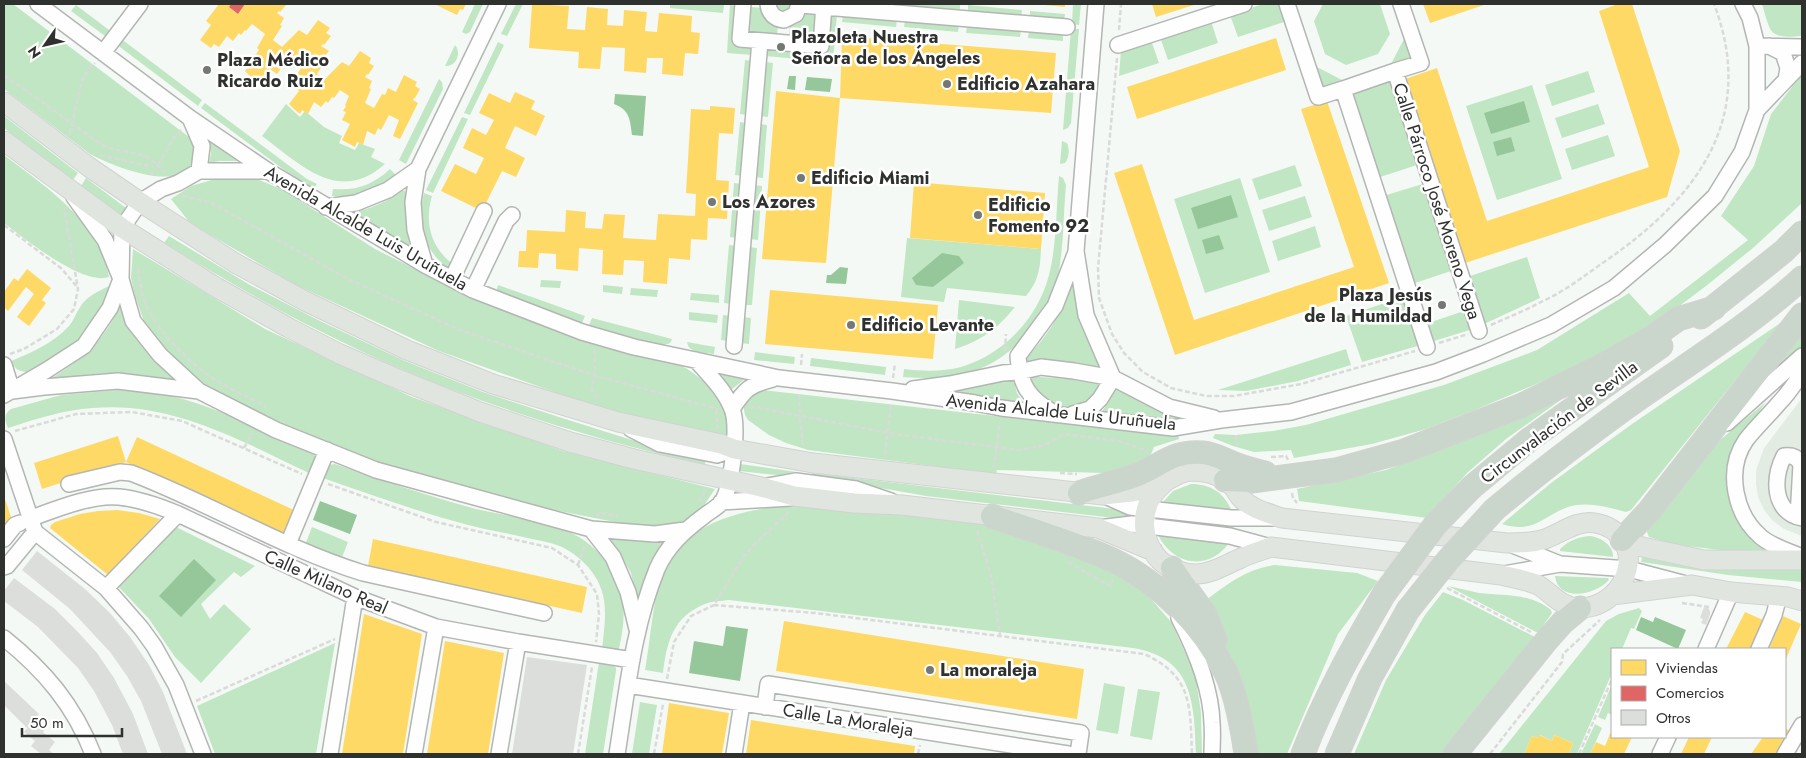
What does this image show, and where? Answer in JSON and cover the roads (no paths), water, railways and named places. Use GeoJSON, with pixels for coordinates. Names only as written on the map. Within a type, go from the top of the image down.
{"type":"FeatureCollection","features":[{"type":"Feature","properties":{"kind":"highway","name":"Circunvalación de Sevilla"},"geometry":{"type":"LineString","coordinates":[[1303,754],[1346,658],[1384,594],[1435,525],[1472,487],[1530,439],[1714,308],[1784,251],[1802,233]]}},
{"type":"Feature","properties":{"kind":"highway","name":"Circunvalación de Sevilla"},"geometry":{"type":"LineString","coordinates":[[1338,754],[1370,678],[1408,610],[1448,560],[1495,509],[1548,465],[1625,408],[1730,337],[1802,278]]}},
{"type":"Feature","properties":{"kind":"highway"},"geometry":{"type":"LineString","coordinates":[[1225,480],[1252,481],[1336,470],[1404,451],[1520,406],[1602,366],[1653,337],[1678,319],[1714,308]]}},
{"type":"Feature","properties":{"kind":"highway"},"geometry":{"type":"LineString","coordinates":[[1623,541],[1701,446],[1802,315]]}},
{"type":"Feature","properties":{"kind":"highway"},"geometry":{"type":"LineString","coordinates":[[1079,493],[1132,477],[1167,458],[1190,452],[1218,456],[1236,465],[1280,478]]}},
{"type":"Feature","properties":{"kind":"highway"},"geometry":{"type":"LineString","coordinates":[[992,516],[1114,561],[1145,579],[1168,597],[1201,633],[1226,674]]}},
{"type":"Feature","properties":{"kind":"highway"},"geometry":{"type":"LineString","coordinates":[[1172,568],[1205,615],[1238,711],[1246,754]]}},
{"type":"Feature","properties":{"kind":"highway"},"geometry":{"type":"LineString","coordinates":[[1455,754],[1547,640],[1563,622],[1580,608]]}},
{"type":"Feature","properties":{"kind":"main road"},"geometry":{"type":"LineString","coordinates":[[4,102],[89,167],[140,202],[235,263],[305,301],[407,350],[493,384],[618,422],[722,444],[734,450],[813,463],[1079,493],[1103,495],[1132,492],[1164,481],[1176,474],[1188,471],[1201,471],[1214,474],[1225,480],[1235,488],[1242,499],[1253,507],[1282,518],[1507,543],[1545,539],[1580,523],[1593,523],[1605,526],[1623,541],[1704,560],[1802,558]]}},
{"type":"Feature","properties":{"kind":"main road"},"geometry":{"type":"LineString","coordinates":[[4,141],[66,198],[122,228],[214,286],[340,354],[480,412],[570,442],[634,460],[760,487],[797,503],[902,505],[1098,528],[1153,551]]}},
{"type":"Feature","properties":{"kind":"main road"},"geometry":{"type":"LineString","coordinates":[[1164,481],[1150,497],[1145,517],[1146,536],[1153,551],[1161,561],[1184,573],[1210,572],[1248,555],[1272,547],[1501,575],[1536,584],[1562,603],[1580,608],[1603,602],[1620,587],[1628,569],[1628,554],[1623,541]]}},
{"type":"Feature","properties":{"kind":"main road"},"geometry":{"type":"LineString","coordinates":[[1612,595],[1692,586],[1731,592],[1793,597]]}},
{"type":"Feature","properties":{"kind":"street","name":"Avenida Alcalde Luis Uruñuela"},"geometry":{"type":"LineString","coordinates":[[38,4],[190,118],[268,171],[326,207],[425,265],[473,290],[582,332],[634,347],[779,378],[892,391],[1002,408],[1173,428],[1221,420]]}},
{"type":"Feature","properties":{"kind":"street"},"geometry":{"type":"LineString","coordinates":[[103,53],[140,4]]}},
{"type":"Feature","properties":{"kind":"street"},"geometry":{"type":"LineString","coordinates":[[425,265],[414,230],[413,202],[418,169],[498,4]]}},
{"type":"Feature","properties":{"kind":"street"},"geometry":{"type":"LineString","coordinates":[[743,4],[740,39],[821,46],[824,5]]}},
{"type":"Feature","properties":{"kind":"street"},"geometry":{"type":"LineString","coordinates":[[768,4],[770,13],[774,17],[784,20],[796,14],[800,4],[1067,27]]}},
{"type":"Feature","properties":{"kind":"street"},"geometry":{"type":"LineString","coordinates":[[1076,251],[1055,306],[1018,356],[1019,372],[1025,389],[1038,404],[1061,415],[1090,409],[1100,399],[1113,378],[1086,315],[1076,251],[1096,4]]}},
{"type":"Feature","properties":{"kind":"street"},"geometry":{"type":"LineString","coordinates":[[1118,45],[1244,4]]}},
{"type":"Feature","properties":{"kind":"street","name":"Calle Párroco José Moreno Vega"},"geometry":{"type":"LineString","coordinates":[[1287,4],[1318,97],[1421,63],[1401,4]]}},
{"type":"Feature","properties":{"kind":"street"},"geometry":{"type":"LineString","coordinates":[[1221,420],[1291,412],[1427,374],[1483,354],[1551,325],[1614,288],[1665,245],[1715,196],[1742,152],[1757,110],[1763,45],[1743,4]]}},
{"type":"Feature","properties":{"kind":"street"},"geometry":{"type":"LineString","coordinates":[[782,43],[784,20]]}},
{"type":"Feature","properties":{"kind":"street"},"geometry":{"type":"LineString","coordinates":[[734,346],[760,41]]}},
{"type":"Feature","properties":{"kind":"street"},"geometry":{"type":"LineString","coordinates":[[1763,45],[1802,47]]}},
{"type":"Feature","properties":{"kind":"street"},"geometry":{"type":"LineString","coordinates":[[1763,45],[1783,53],[1788,68],[1786,80]]}},
{"type":"Feature","properties":{"kind":"street"},"geometry":{"type":"LineString","coordinates":[[1757,110],[1802,63]]}},
{"type":"Feature","properties":{"kind":"street","name":"Calle Párroco José Moreno Vega"},"geometry":{"type":"LineString","coordinates":[[1394,71],[1479,331]]}},
{"type":"Feature","properties":{"kind":"street"},"geometry":{"type":"LineString","coordinates":[[1343,89],[1427,348]]}},
{"type":"Feature","properties":{"kind":"street"},"geometry":{"type":"LineString","coordinates":[[190,118],[202,146],[199,172]]}},
{"type":"Feature","properties":{"kind":"street"},"geometry":{"type":"LineString","coordinates":[[326,207],[356,203],[388,190],[418,169]]}},
{"type":"Feature","properties":{"kind":"street"},"geometry":{"type":"LineString","coordinates":[[8,393],[84,346],[110,308],[121,279],[122,228],[140,202],[161,189],[199,172],[268,171]]}},
{"type":"Feature","properties":{"kind":"street"},"geometry":{"type":"LineString","coordinates":[[66,198],[105,240],[121,279],[133,321],[160,356],[199,392],[258,421],[376,470],[592,529],[655,534],[685,530]]}},
{"type":"Feature","properties":{"kind":"street"},"geometry":{"type":"LineString","coordinates":[[452,279],[484,211]]}},
{"type":"Feature","properties":{"kind":"street"},"geometry":{"type":"LineString","coordinates":[[473,290],[506,222],[512,215]]}},
{"type":"Feature","properties":{"kind":"street"},"geometry":{"type":"LineString","coordinates":[[1701,446],[1802,356]]}},
{"type":"Feature","properties":{"kind":"street"},"geometry":{"type":"LineString","coordinates":[[5,360],[8,393]]}},
{"type":"Feature","properties":{"kind":"street"},"geometry":{"type":"LineString","coordinates":[[617,754],[637,630],[657,569],[669,547],[685,530],[721,502],[729,480],[734,450],[733,409],[717,384],[696,360]]}},
{"type":"Feature","properties":{"kind":"street","name":"Avenida Alcalde Luis Uruñuela"},"geometry":{"type":"LineString","coordinates":[[892,391],[950,384],[1003,373],[1041,368],[1074,371],[1113,378],[1169,407],[1221,420]]}},
{"type":"Feature","properties":{"kind":"street"},"geometry":{"type":"LineString","coordinates":[[1802,373],[1781,401],[1746,441],[1738,457],[1735,476],[1736,494],[1741,510],[1752,528],[1772,545],[1802,558]]}},
{"type":"Feature","properties":{"kind":"street","name":"Avenida Alcalde Luis Uruñuela"},"geometry":{"type":"LineString","coordinates":[[733,409],[744,390],[755,383],[779,378]]}},
{"type":"Feature","properties":{"kind":"street"},"geometry":{"type":"LineString","coordinates":[[8,393],[44,386],[118,381],[199,392]]}},
{"type":"Feature","properties":{"kind":"street"},"geometry":{"type":"LineString","coordinates":[[8,436],[28,525],[106,588],[141,628],[154,646],[176,685],[203,754]]}},
{"type":"Feature","properties":{"kind":"street"},"geometry":{"type":"LineString","coordinates":[[288,544],[327,450]]}},
{"type":"Feature","properties":{"kind":"street"},"geometry":{"type":"LineString","coordinates":[[69,484],[120,472],[131,473],[334,564],[363,573],[513,604],[544,613]]}},
{"type":"Feature","properties":{"kind":"street"},"geometry":{"type":"LineString","coordinates":[[760,487],[796,481],[856,488],[902,505]]}},
{"type":"Feature","properties":{"kind":"street"},"geometry":{"type":"LineString","coordinates":[[1103,495],[1130,506],[1145,517],[1272,547]]}},
{"type":"Feature","properties":{"kind":"street","name":"Calle Milano Real"},"geometry":{"type":"LineString","coordinates":[[28,525],[92,499],[117,496],[154,504],[355,597],[436,627],[632,660]]}},
{"type":"Feature","properties":{"kind":"street"},"geometry":{"type":"LineString","coordinates":[[721,502],[797,503]]}},
{"type":"Feature","properties":{"kind":"street"},"geometry":{"type":"LineString","coordinates":[[106,588],[178,514]]}},
{"type":"Feature","properties":{"kind":"street"},"geometry":{"type":"LineString","coordinates":[[1098,528],[1132,524],[1145,517],[1282,518]]}},
{"type":"Feature","properties":{"kind":"street"},"geometry":{"type":"LineString","coordinates":[[4,539],[15,525],[28,525]]}},
{"type":"Feature","properties":{"kind":"street"},"geometry":{"type":"LineString","coordinates":[[4,567],[7,566],[28,525]]}},
{"type":"Feature","properties":{"kind":"street"},"geometry":{"type":"LineString","coordinates":[[592,529],[613,557],[628,592],[637,630]]}},
{"type":"Feature","properties":{"kind":"street"},"geometry":{"type":"LineString","coordinates":[[1507,543],[1560,564]]}},
{"type":"Feature","properties":{"kind":"street"},"geometry":{"type":"LineString","coordinates":[[1501,575],[1560,564],[1628,569],[1692,586]]}},
{"type":"Feature","properties":{"kind":"street"},"geometry":{"type":"LineString","coordinates":[[1706,648],[1731,592]]}},
{"type":"Feature","properties":{"kind":"street"},"geometry":{"type":"LineString","coordinates":[[330,754],[355,597]]}},
{"type":"Feature","properties":{"kind":"street"},"geometry":{"type":"LineString","coordinates":[[1168,597],[1188,636],[1204,676],[1212,721],[1212,754]]}},
{"type":"Feature","properties":{"kind":"street"},"geometry":{"type":"LineString","coordinates":[[1759,648],[1774,615],[1793,597]]}},
{"type":"Feature","properties":{"kind":"street"},"geometry":{"type":"LineString","coordinates":[[414,754],[436,627]]}},
{"type":"Feature","properties":{"kind":"street"},"geometry":{"type":"LineString","coordinates":[[4,638],[42,671],[64,699],[80,726],[93,754]]}},
{"type":"Feature","properties":{"kind":"street"},"geometry":{"type":"LineString","coordinates":[[499,754],[518,642]]}},
{"type":"Feature","properties":{"kind":"street","name":"Calle La Moraleja"},"geometry":{"type":"LineString","coordinates":[[628,684],[1068,754]]}},
{"type":"Feature","properties":{"kind":"street"},"geometry":{"type":"LineString","coordinates":[[765,707],[768,684],[1081,733],[1078,754]]}},
{"type":"Feature","properties":{"kind":"street"},"geometry":{"type":"LineString","coordinates":[[734,754],[742,703]]}},
{"type":"Feature","properties":{"kind":"street"},"geometry":{"type":"LineString","coordinates":[[1784,754],[1802,725]]}},
{"type":"Feature","properties":{"kind":"street"},"geometry":{"type":"LineString","coordinates":[[1660,754],[1668,738]]}},
{"type":"Feature","properties":{"kind":"place","name":"Plazoleta Nuestra Señora de los Ángeles"},"geometry":{"type":"Point","coordinates":[781,47]}},
{"type":"Feature","properties":{"kind":"place","name":"Plaza Médico Ricardo Ruiz"},"geometry":{"type":"Point","coordinates":[207,70]}},
{"type":"Feature","properties":{"kind":"place","name":"Edificio Azahara"},"geometry":{"type":"Point","coordinates":[947,84]}},
{"type":"Feature","properties":{"kind":"place","name":"Edificio Miami"},"geometry":{"type":"Point","coordinates":[801,178]}},
{"type":"Feature","properties":{"kind":"place","name":"Los Azores"},"geometry":{"type":"Point","coordinates":[712,202]}},
{"type":"Feature","properties":{"kind":"place","name":"Edificio Fomento 92"},"geometry":{"type":"Point","coordinates":[978,215]}},
{"type":"Feature","properties":{"kind":"place","name":"Plaza Jesús de la Humildad"},"geometry":{"type":"Point","coordinates":[1442,305]}},
{"type":"Feature","properties":{"kind":"place","name":"Edificio Levante"},"geometry":{"type":"Point","coordinates":[851,325]}},
{"type":"Feature","properties":{"kind":"place","name":"La moraleja"},"geometry":{"type":"Point","coordinates":[930,670]}}]}
